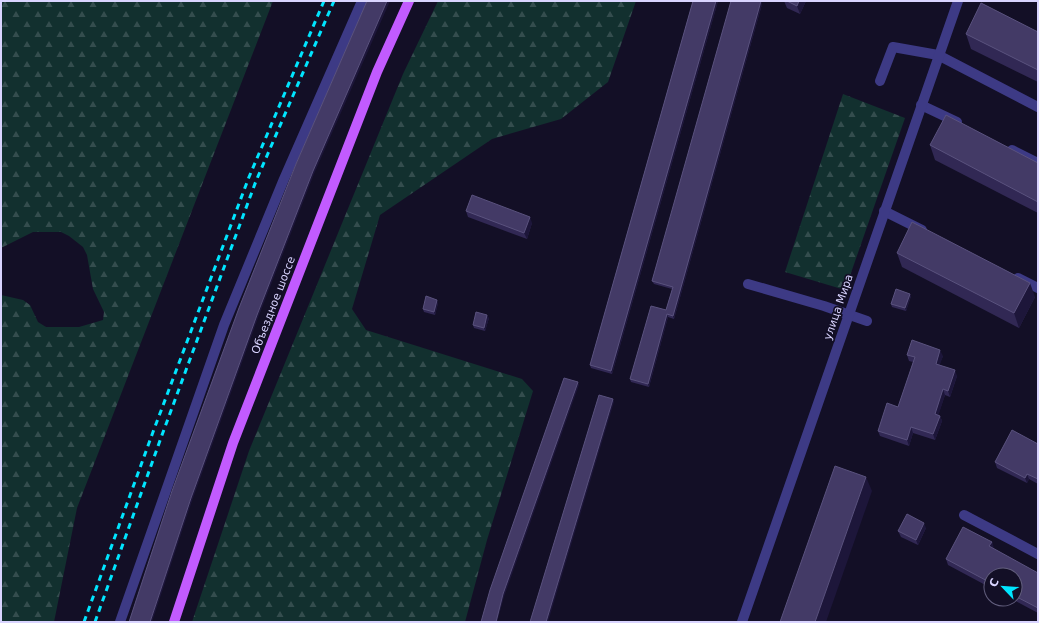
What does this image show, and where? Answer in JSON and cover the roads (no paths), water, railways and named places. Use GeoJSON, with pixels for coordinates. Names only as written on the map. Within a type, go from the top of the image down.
{"type":"FeatureCollection","features":[{"type":"Feature","properties":{"kind":"main road","name":"Объездное шоссе"},"geometry":{"type":"LineString","coordinates":[[174,622],[233,443],[377,72],[409,1]]}},
{"type":"Feature","properties":{"kind":"street"},"geometry":{"type":"LineString","coordinates":[[120,622],[224,325],[284,179],[362,1]]}},
{"type":"Feature","properties":{"kind":"street","name":"улица Мира"},"geometry":{"type":"LineString","coordinates":[[742,622],[884,210],[958,1]]}},
{"type":"Feature","properties":{"kind":"street"},"geometry":{"type":"LineString","coordinates":[[880,81],[893,47],[938,55],[1038,108]]}},
{"type":"Feature","properties":{"kind":"street"},"geometry":{"type":"LineString","coordinates":[[921,105],[962,125]]}},
{"type":"Feature","properties":{"kind":"street"},"geometry":{"type":"LineString","coordinates":[[1004,146],[1038,163]]}},
{"type":"Feature","properties":{"kind":"street"},"geometry":{"type":"LineString","coordinates":[[884,210],[933,235]]}},
{"type":"Feature","properties":{"kind":"street"},"geometry":{"type":"LineString","coordinates":[[1010,274],[1038,288]]}},
{"type":"Feature","properties":{"kind":"street"},"geometry":{"type":"LineString","coordinates":[[748,284],[867,321]]}},
{"type":"Feature","properties":{"kind":"street"},"geometry":{"type":"LineString","coordinates":[[964,515],[1038,554]]}},
{"type":"Feature","properties":{"kind":"railway"},"geometry":{"type":"LineString","coordinates":[[84,622],[153,432],[249,177],[324,1]]}},
{"type":"Feature","properties":{"kind":"railway"},"geometry":{"type":"LineString","coordinates":[[95,622],[256,181],[334,1]]}}]}
